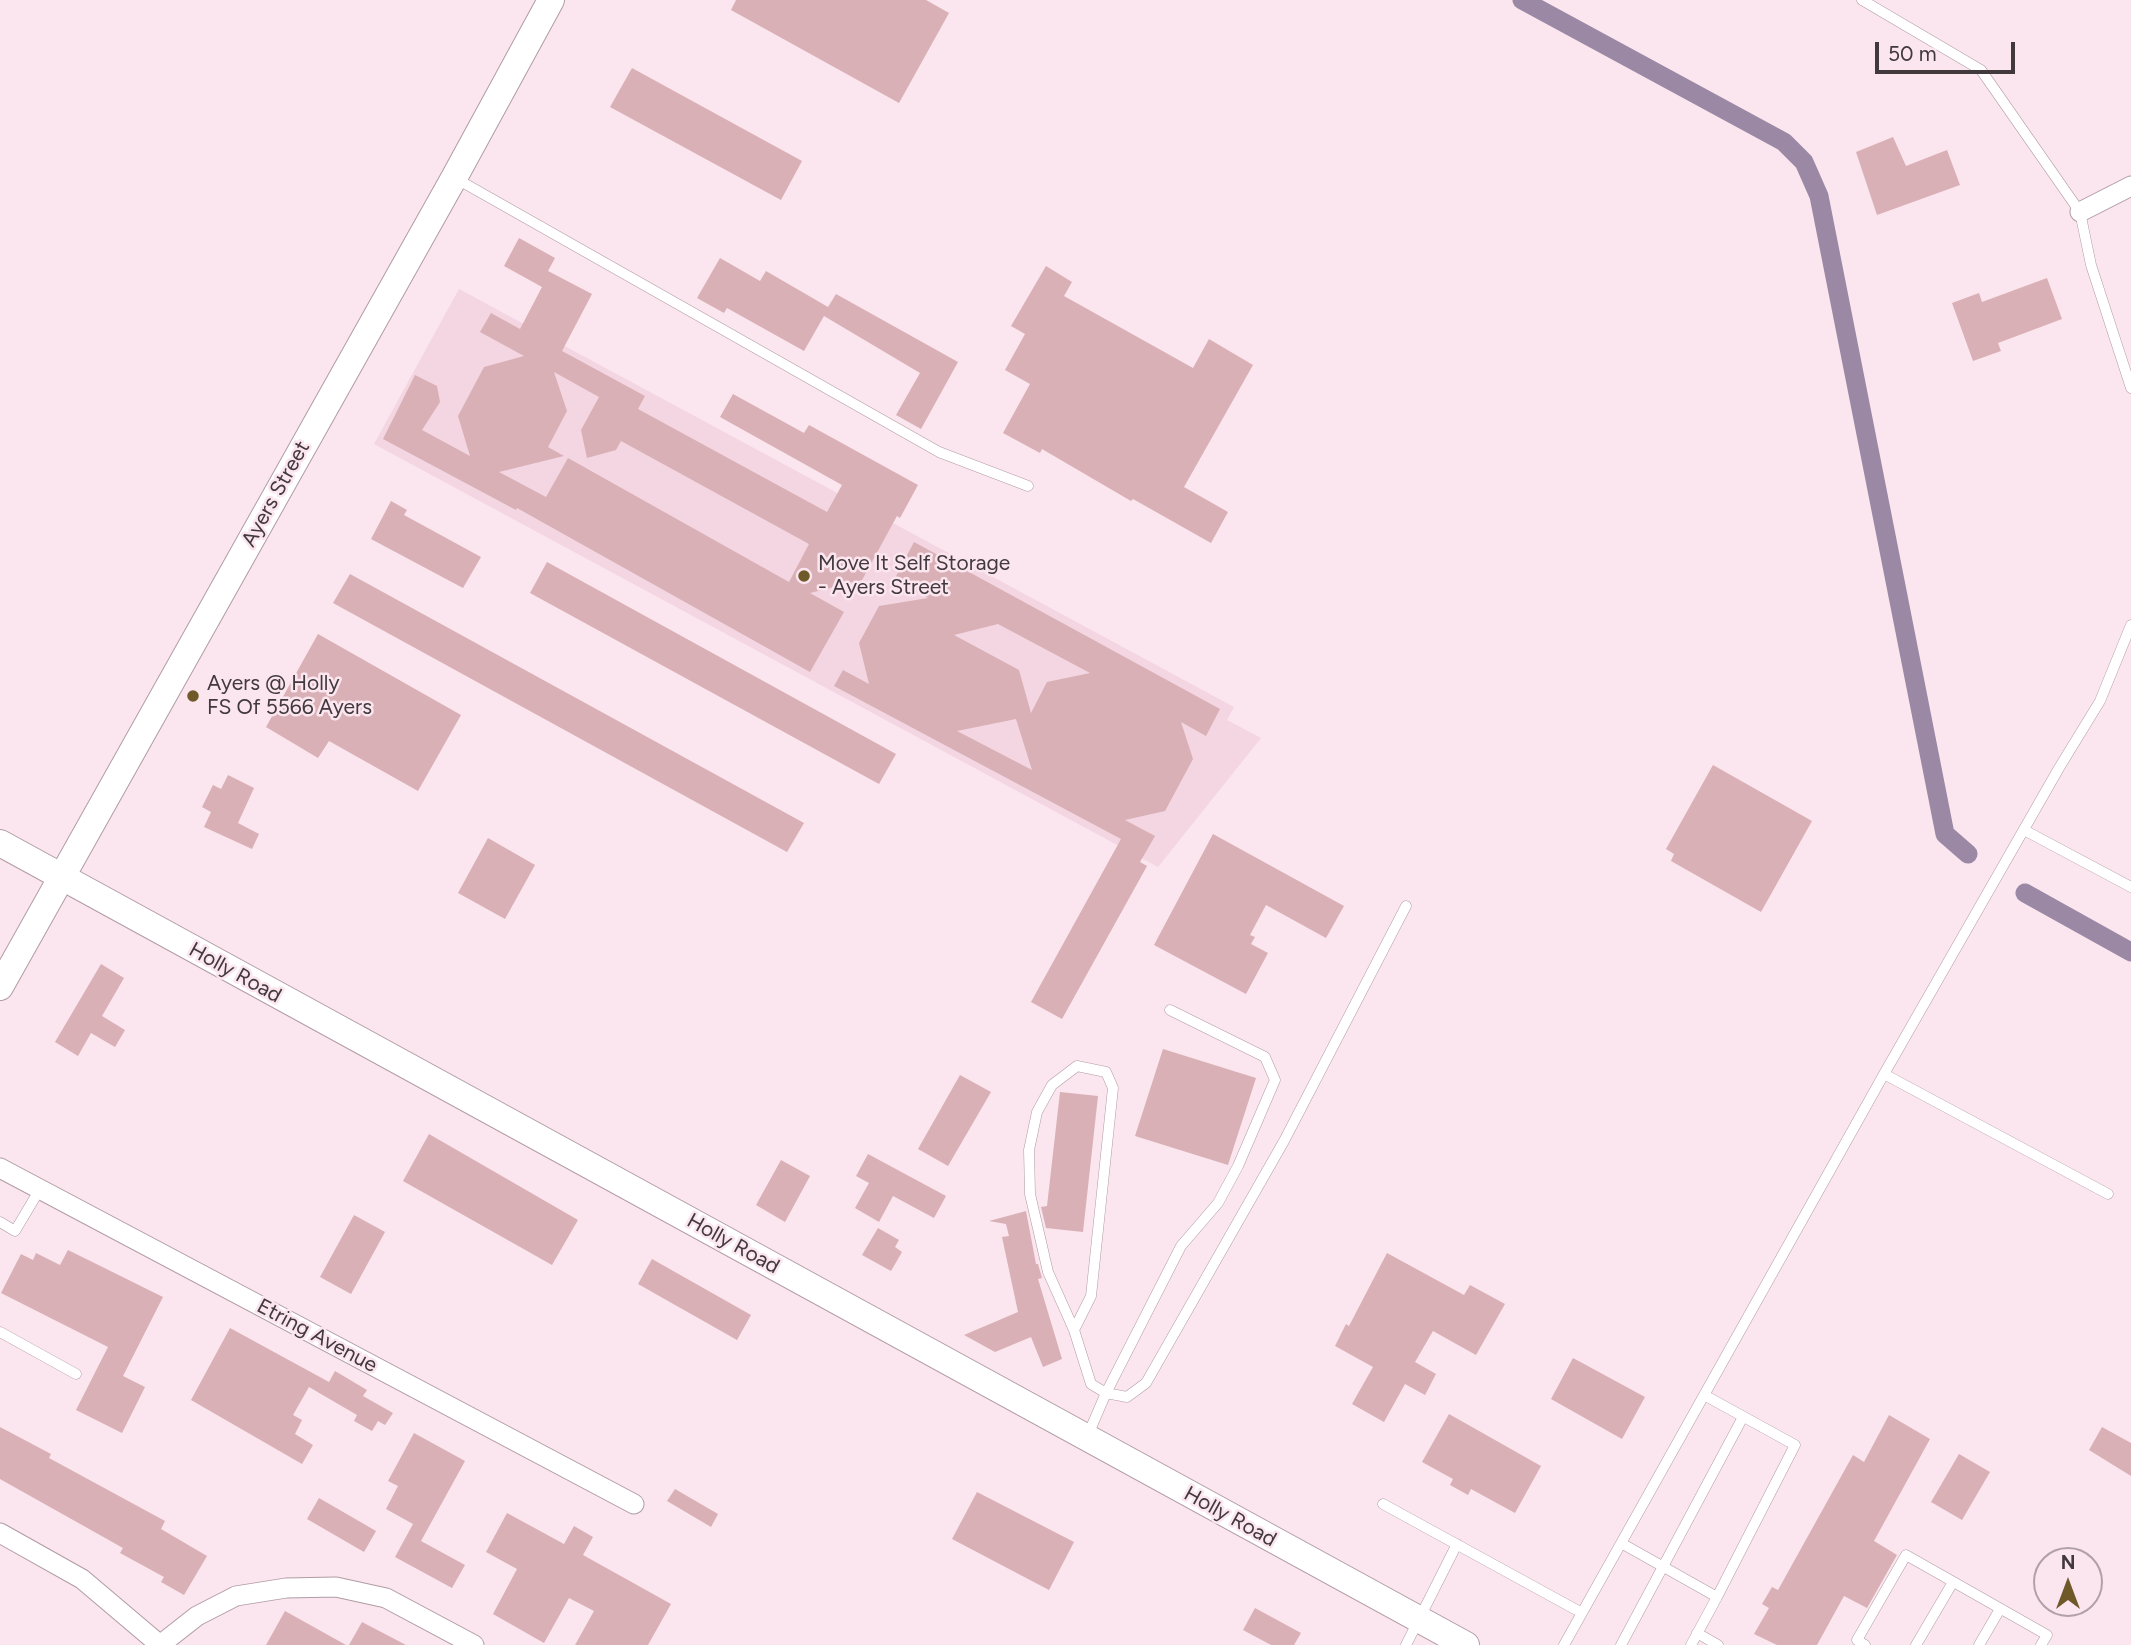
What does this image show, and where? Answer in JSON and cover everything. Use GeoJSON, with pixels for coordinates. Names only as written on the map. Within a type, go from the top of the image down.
{"type":"FeatureCollection","features":[{"type":"Feature","properties":{"kind":"main road","name":"Ayers Street"},"geometry":{"type":"LineString","coordinates":[[0,987],[551,0]]}},
{"type":"Feature","properties":{"kind":"main road","name":"Holly Road"},"geometry":{"type":"LineString","coordinates":[[0,843],[1466,1645]]}},
{"type":"Feature","properties":{"kind":"street"},"geometry":{"type":"LineString","coordinates":[[2080,212],[2131,186]]}},
{"type":"Feature","properties":{"kind":"street","name":"Etring Avenue"},"geometry":{"type":"LineString","coordinates":[[0,1168],[634,1504]]}},
{"type":"Feature","properties":{"kind":"street"},"geometry":{"type":"LineString","coordinates":[[0,1533],[82,1579],[160,1645],[197,1615],[236,1596],[286,1588],[336,1587],[386,1598],[474,1645]]}},
{"type":"Feature","properties":{"kind":"lane"},"geometry":{"type":"LineString","coordinates":[[1863,0],[1981,70],[2080,212],[2091,265],[2131,388]]}},
{"type":"Feature","properties":{"kind":"lane"},"geometry":{"type":"LineString","coordinates":[[454,178],[939,452],[1028,485]]}},
{"type":"Feature","properties":{"kind":"lane"},"geometry":{"type":"LineString","coordinates":[[1564,1645],[1884,1074],[2099,701],[2131,625]]}},
{"type":"Feature","properties":{"kind":"lane"},"geometry":{"type":"LineString","coordinates":[[2024,830],[2131,887]]}},
{"type":"Feature","properties":{"kind":"lane"},"geometry":{"type":"LineString","coordinates":[[1073,1330],[1091,1296],[1113,1088],[1107,1072],[1077,1066],[1052,1085],[1037,1112],[1029,1150],[1030,1195],[1048,1272],[1073,1330],[1091,1384],[1106,1394],[1128,1397],[1146,1383],[1284,1141],[1406,906]]}},
{"type":"Feature","properties":{"kind":"lane"},"geometry":{"type":"LineString","coordinates":[[1087,1438],[1106,1394],[1181,1246],[1218,1203],[1238,1166],[1275,1080],[1265,1057],[1170,1010]]}},
{"type":"Feature","properties":{"kind":"lane"},"geometry":{"type":"LineString","coordinates":[[1884,1074],[2108,1194]]}},
{"type":"Feature","properties":{"kind":"lane"},"geometry":{"type":"LineString","coordinates":[[0,1236],[3,1224],[15,1231],[40,1189]]}},
{"type":"Feature","properties":{"kind":"lane"},"geometry":{"type":"LineString","coordinates":[[0,1332],[76,1374]]}},
{"type":"Feature","properties":{"kind":"lane"},"geometry":{"type":"LineString","coordinates":[[1691,1645],[1795,1446],[1704,1395]]}},
{"type":"Feature","properties":{"kind":"lane"},"geometry":{"type":"LineString","coordinates":[[1621,1645],[1743,1417]]}},
{"type":"Feature","properties":{"kind":"lane"},"geometry":{"type":"LineString","coordinates":[[1383,1504],[1582,1613]]}},
{"type":"Feature","properties":{"kind":"lane"},"geometry":{"type":"LineString","coordinates":[[1621,1543],[1717,1597]]}},
{"type":"Feature","properties":{"kind":"lane"},"geometry":{"type":"LineString","coordinates":[[1406,1645],[1457,1544]]}},
{"type":"Feature","properties":{"kind":"lane"},"geometry":{"type":"LineString","coordinates":[[1865,1645],[1857,1640],[1906,1555],[2047,1635],[2041,1645]]}},
{"type":"Feature","properties":{"kind":"lane"},"geometry":{"type":"LineString","coordinates":[[1916,1645],[1953,1582]]}},
{"type":"Feature","properties":{"kind":"lane"},"geometry":{"type":"LineString","coordinates":[[1979,1645],[2000,1609]]}},
{"type":"Feature","properties":{"kind":"lane"},"geometry":{"type":"LineString","coordinates":[[1697,1633],[1718,1645]]}},
{"type":"Feature","properties":{"kind":"shaded area","name":"Move It Self Storage - Ayers Street"},"geometry":{"type":"Polygon","coordinates":[[[459,289],[1234,707],[1227,720],[1261,738],[1158,867],[374,444],[459,289]]]}},
{"type":"Feature","properties":{"kind":"building"},"geometry":{"type":"Polygon","coordinates":[[[736,0],[926,0],[949,13],[899,103],[731,10],[736,0]]]}},
{"type":"Feature","properties":{"kind":"building"},"geometry":{"type":"Polygon","coordinates":[[[632,68],[802,161],[781,200],[610,107],[632,68]]]}},
{"type":"Feature","properties":{"kind":"building"},"geometry":{"type":"Polygon","coordinates":[[[1893,137],[1906,166],[1947,150],[1960,185],[1877,215],[1856,152],[1893,137]]]}},
{"type":"Feature","properties":{"kind":"building"},"geometry":{"type":"Polygon","coordinates":[[[519,238],[555,258],[548,271],[592,294],[562,351],[645,396],[638,409],[827,512],[842,485],[720,417],[733,394],[804,433],[809,425],[918,485],[900,518],[897,516],[862,580],[810,593],[844,612],[810,672],[517,508],[516,510],[383,439],[415,375],[437,386],[440,402],[422,430],[470,456],[458,416],[484,367],[524,356],[480,332],[491,313],[520,329],[542,287],[504,266],[519,238]],[[554,372],[567,411],[548,447],[564,456],[499,472],[546,497],[568,458],[789,582],[809,544],[621,441],[616,450],[587,458],[581,430],[599,397],[554,372]]]}},
{"type":"Feature","properties":{"kind":"building"},"geometry":{"type":"Polygon","coordinates":[[[720,258],[760,281],[766,271],[828,307],[836,294],[958,362],[921,429],[896,415],[920,373],[824,316],[804,351],[727,308],[724,313],[697,298],[720,258]]]}},
{"type":"Feature","properties":{"kind":"building"},"geometry":{"type":"Polygon","coordinates":[[[1046,266],[1072,282],[1064,296],[1193,368],[1209,339],[1253,365],[1184,487],[1228,512],[1211,543],[1133,499],[1131,501],[1042,449],[1040,453],[1003,433],[1030,384],[1005,370],[1025,334],[1011,326],[1046,266]]]}},
{"type":"Feature","properties":{"kind":"building"},"geometry":{"type":"Polygon","coordinates":[[[2047,278],[2062,319],[1998,343],[2001,351],[1973,361],[1952,303],[1979,293],[1982,302],[2047,278]]]}},
{"type":"Feature","properties":{"kind":"building"},"geometry":{"type":"Polygon","coordinates":[[[391,501],[407,510],[404,515],[481,557],[463,588],[371,539],[391,501]]]}},
{"type":"Feature","properties":{"kind":"building"},"geometry":{"type":"Polygon","coordinates":[[[914,542],[1220,709],[1206,736],[1181,722],[1193,759],[1165,811],[1125,820],[1155,836],[1140,862],[1147,866],[1062,1019],[1031,1002],[1121,839],[834,686],[843,670],[869,684],[859,643],[879,606],[928,598],[894,580],[914,542]],[[998,624],[954,635],[1019,670],[1031,713],[1047,682],[1090,673],[998,624]],[[1016,719],[957,731],[1032,770],[1016,719]]]}},
{"type":"Feature","properties":{"kind":"building"},"geometry":{"type":"Polygon","coordinates":[[[547,562],[896,754],[879,784],[530,593],[547,562]]]}},
{"type":"Feature","properties":{"kind":"building"},"geometry":{"type":"Polygon","coordinates":[[[350,574],[804,823],[787,852],[333,603],[350,574]]]}},
{"type":"Feature","properties":{"kind":"building"},"geometry":{"type":"Polygon","coordinates":[[[318,634],[461,715],[418,791],[329,741],[318,758],[266,727],[318,634]]]}},
{"type":"Feature","properties":{"kind":"building"},"geometry":{"type":"Polygon","coordinates":[[[1713,765],[1812,821],[1761,912],[1671,861],[1674,854],[1666,849],[1713,765]]]}},
{"type":"Feature","properties":{"kind":"building"},"geometry":{"type":"Polygon","coordinates":[[[228,775],[254,788],[238,823],[259,834],[252,849],[204,827],[211,812],[202,807],[213,785],[221,789],[228,775]]]}},
{"type":"Feature","properties":{"kind":"building"},"geometry":{"type":"Polygon","coordinates":[[[1213,834],[1344,906],[1326,938],[1266,905],[1250,935],[1255,937],[1251,944],[1268,953],[1246,994],[1154,945],[1213,834]]]}},
{"type":"Feature","properties":{"kind":"building"},"geometry":{"type":"Polygon","coordinates":[[[488,838],[535,865],[505,919],[458,893],[488,838]]]}},
{"type":"Feature","properties":{"kind":"building"},"geometry":{"type":"Polygon","coordinates":[[[101,964],[124,978],[102,1016],[125,1030],[115,1047],[91,1033],[78,1056],[55,1042],[101,964]]]}},
{"type":"Feature","properties":{"kind":"building"},"geometry":{"type":"Polygon","coordinates":[[[1163,1049],[1256,1078],[1228,1165],[1135,1136],[1163,1049]]]}},
{"type":"Feature","properties":{"kind":"building"},"geometry":{"type":"Polygon","coordinates":[[[960,1075],[991,1092],[948,1166],[918,1149],[960,1075]]]}},
{"type":"Feature","properties":{"kind":"building"},"geometry":{"type":"Polygon","coordinates":[[[1060,1092],[1098,1096],[1083,1232],[1046,1228],[1041,1207],[1047,1206],[1060,1092]]]}},
{"type":"Feature","properties":{"kind":"building"},"geometry":{"type":"Polygon","coordinates":[[[429,1134],[578,1220],[552,1265],[403,1181],[429,1134]]]}},
{"type":"Feature","properties":{"kind":"building"},"geometry":{"type":"Polygon","coordinates":[[[868,1154],[946,1196],[934,1218],[893,1196],[879,1222],[855,1208],[869,1183],[856,1176],[868,1154]]]}},
{"type":"Feature","properties":{"kind":"building"},"geometry":{"type":"Polygon","coordinates":[[[781,1160],[810,1176],[785,1222],[756,1205],[781,1160]]]}},
{"type":"Feature","properties":{"kind":"building"},"geometry":{"type":"Polygon","coordinates":[[[1026,1211],[1036,1264],[1042,1278],[1038,1279],[1062,1359],[1043,1367],[1031,1337],[995,1352],[964,1335],[1018,1312],[1002,1237],[1009,1236],[1006,1224],[989,1221],[1026,1211]]]}},
{"type":"Feature","properties":{"kind":"building"},"geometry":{"type":"Polygon","coordinates":[[[354,1215],[385,1232],[351,1294],[320,1277],[354,1215]]]}},
{"type":"Feature","properties":{"kind":"building"},"geometry":{"type":"Polygon","coordinates":[[[878,1228],[899,1240],[895,1247],[902,1252],[891,1271],[862,1255],[878,1228]]]}},
{"type":"Feature","properties":{"kind":"building"},"geometry":{"type":"Polygon","coordinates":[[[68,1250],[163,1297],[123,1376],[145,1387],[122,1433],[76,1410],[108,1347],[1,1293],[21,1254],[33,1260],[36,1253],[60,1265],[68,1250]]]}},
{"type":"Feature","properties":{"kind":"building"},"geometry":{"type":"Polygon","coordinates":[[[1387,1253],[1464,1295],[1470,1285],[1505,1304],[1476,1355],[1433,1331],[1415,1362],[1436,1374],[1425,1395],[1405,1384],[1384,1422],[1352,1404],[1373,1367],[1335,1346],[1346,1324],[1349,1326],[1387,1253]]]}},
{"type":"Feature","properties":{"kind":"building"},"geometry":{"type":"Polygon","coordinates":[[[652,1259],[751,1315],[737,1340],[638,1284],[652,1259]]]}},
{"type":"Feature","properties":{"kind":"building"},"geometry":{"type":"Polygon","coordinates":[[[230,1328],[329,1382],[335,1371],[367,1390],[363,1396],[393,1413],[385,1425],[378,1421],[372,1431],[354,1421],[357,1415],[309,1387],[293,1415],[302,1420],[295,1434],[313,1445],[302,1464],[191,1400],[230,1328]]]}},
{"type":"Feature","properties":{"kind":"building"},"geometry":{"type":"Polygon","coordinates":[[[1573,1358],[1645,1397],[1622,1439],[1551,1399],[1573,1358]]]}},
{"type":"Feature","properties":{"kind":"building"},"geometry":{"type":"Polygon","coordinates":[[[1449,1414],[1541,1466],[1515,1513],[1471,1489],[1468,1495],[1450,1485],[1453,1479],[1422,1462],[1449,1414]]]}},
{"type":"Feature","properties":{"kind":"building"},"geometry":{"type":"Polygon","coordinates":[[[1889,1415],[1930,1439],[1874,1541],[1897,1555],[1867,1608],[1844,1596],[1817,1645],[1777,1645],[1754,1634],[1769,1608],[1762,1604],[1772,1587],[1778,1590],[1853,1455],[1864,1462],[1889,1415]]]}},
{"type":"Feature","properties":{"kind":"building"},"geometry":{"type":"Polygon","coordinates":[[[0,1427],[51,1454],[49,1458],[165,1521],[161,1529],[207,1556],[184,1595],[161,1582],[164,1577],[120,1553],[123,1548],[0,1479],[0,1427]]]}},
{"type":"Feature","properties":{"kind":"building"},"geometry":{"type":"Polygon","coordinates":[[[2102,1427],[2131,1443],[2131,1476],[2089,1450],[2102,1427]]]}},
{"type":"Feature","properties":{"kind":"building"},"geometry":{"type":"Polygon","coordinates":[[[414,1433],[465,1461],[421,1541],[465,1565],[452,1588],[395,1557],[413,1524],[386,1509],[398,1486],[388,1481],[414,1433]]]}},
{"type":"Feature","properties":{"kind":"building"},"geometry":{"type":"Polygon","coordinates":[[[1959,1454],[1990,1472],[1962,1520],[1931,1502],[1959,1454]]]}},
{"type":"Feature","properties":{"kind":"building"},"geometry":{"type":"Polygon","coordinates":[[[675,1489],[718,1514],[711,1527],[667,1501],[675,1489]]]}},
{"type":"Feature","properties":{"kind":"building"},"geometry":{"type":"Polygon","coordinates":[[[977,1492],[1074,1542],[1049,1590],[952,1539],[977,1492]]]}},
{"type":"Feature","properties":{"kind":"building"},"geometry":{"type":"Polygon","coordinates":[[[319,1498],[376,1531],[364,1552],[307,1519],[319,1498]]]}},
{"type":"Feature","properties":{"kind":"building"},"geometry":{"type":"Polygon","coordinates":[[[507,1513],[564,1544],[574,1526],[593,1537],[583,1555],[671,1604],[648,1645],[575,1645],[594,1611],[569,1598],[544,1643],[493,1614],[517,1569],[486,1552],[507,1513]]]}},
{"type":"Feature","properties":{"kind":"building"},"geometry":{"type":"Polygon","coordinates":[[[1255,1608],[1301,1633],[1294,1645],[1271,1645],[1243,1630],[1255,1608]]]}},
{"type":"Feature","properties":{"kind":"building"},"geometry":{"type":"Polygon","coordinates":[[[285,1611],[346,1645],[266,1645],[285,1611]]]}},
{"type":"Feature","properties":{"kind":"building"},"geometry":{"type":"Polygon","coordinates":[[[362,1622],[406,1645],[349,1645],[362,1622]]]}},
{"type":"Feature","properties":{"kind":"waterway"},"geometry":{"type":"LineString","coordinates":[[1522,0],[1784,142],[1804,162],[1819,196],[1945,834],[1968,854]]}},
{"type":"Feature","properties":{"kind":"waterway"},"geometry":{"type":"LineString","coordinates":[[2025,893],[2131,952]]}},
{"type":"Feature","properties":{"kind":"place","name":"Move It Self Storage - Ayers Street"},"geometry":{"type":"Point","coordinates":[804,576]}},
{"type":"Feature","properties":{"kind":"place","name":"Ayers @ Holly FS Of 5566 Ayers"},"geometry":{"type":"Point","coordinates":[193,696]}}]}
